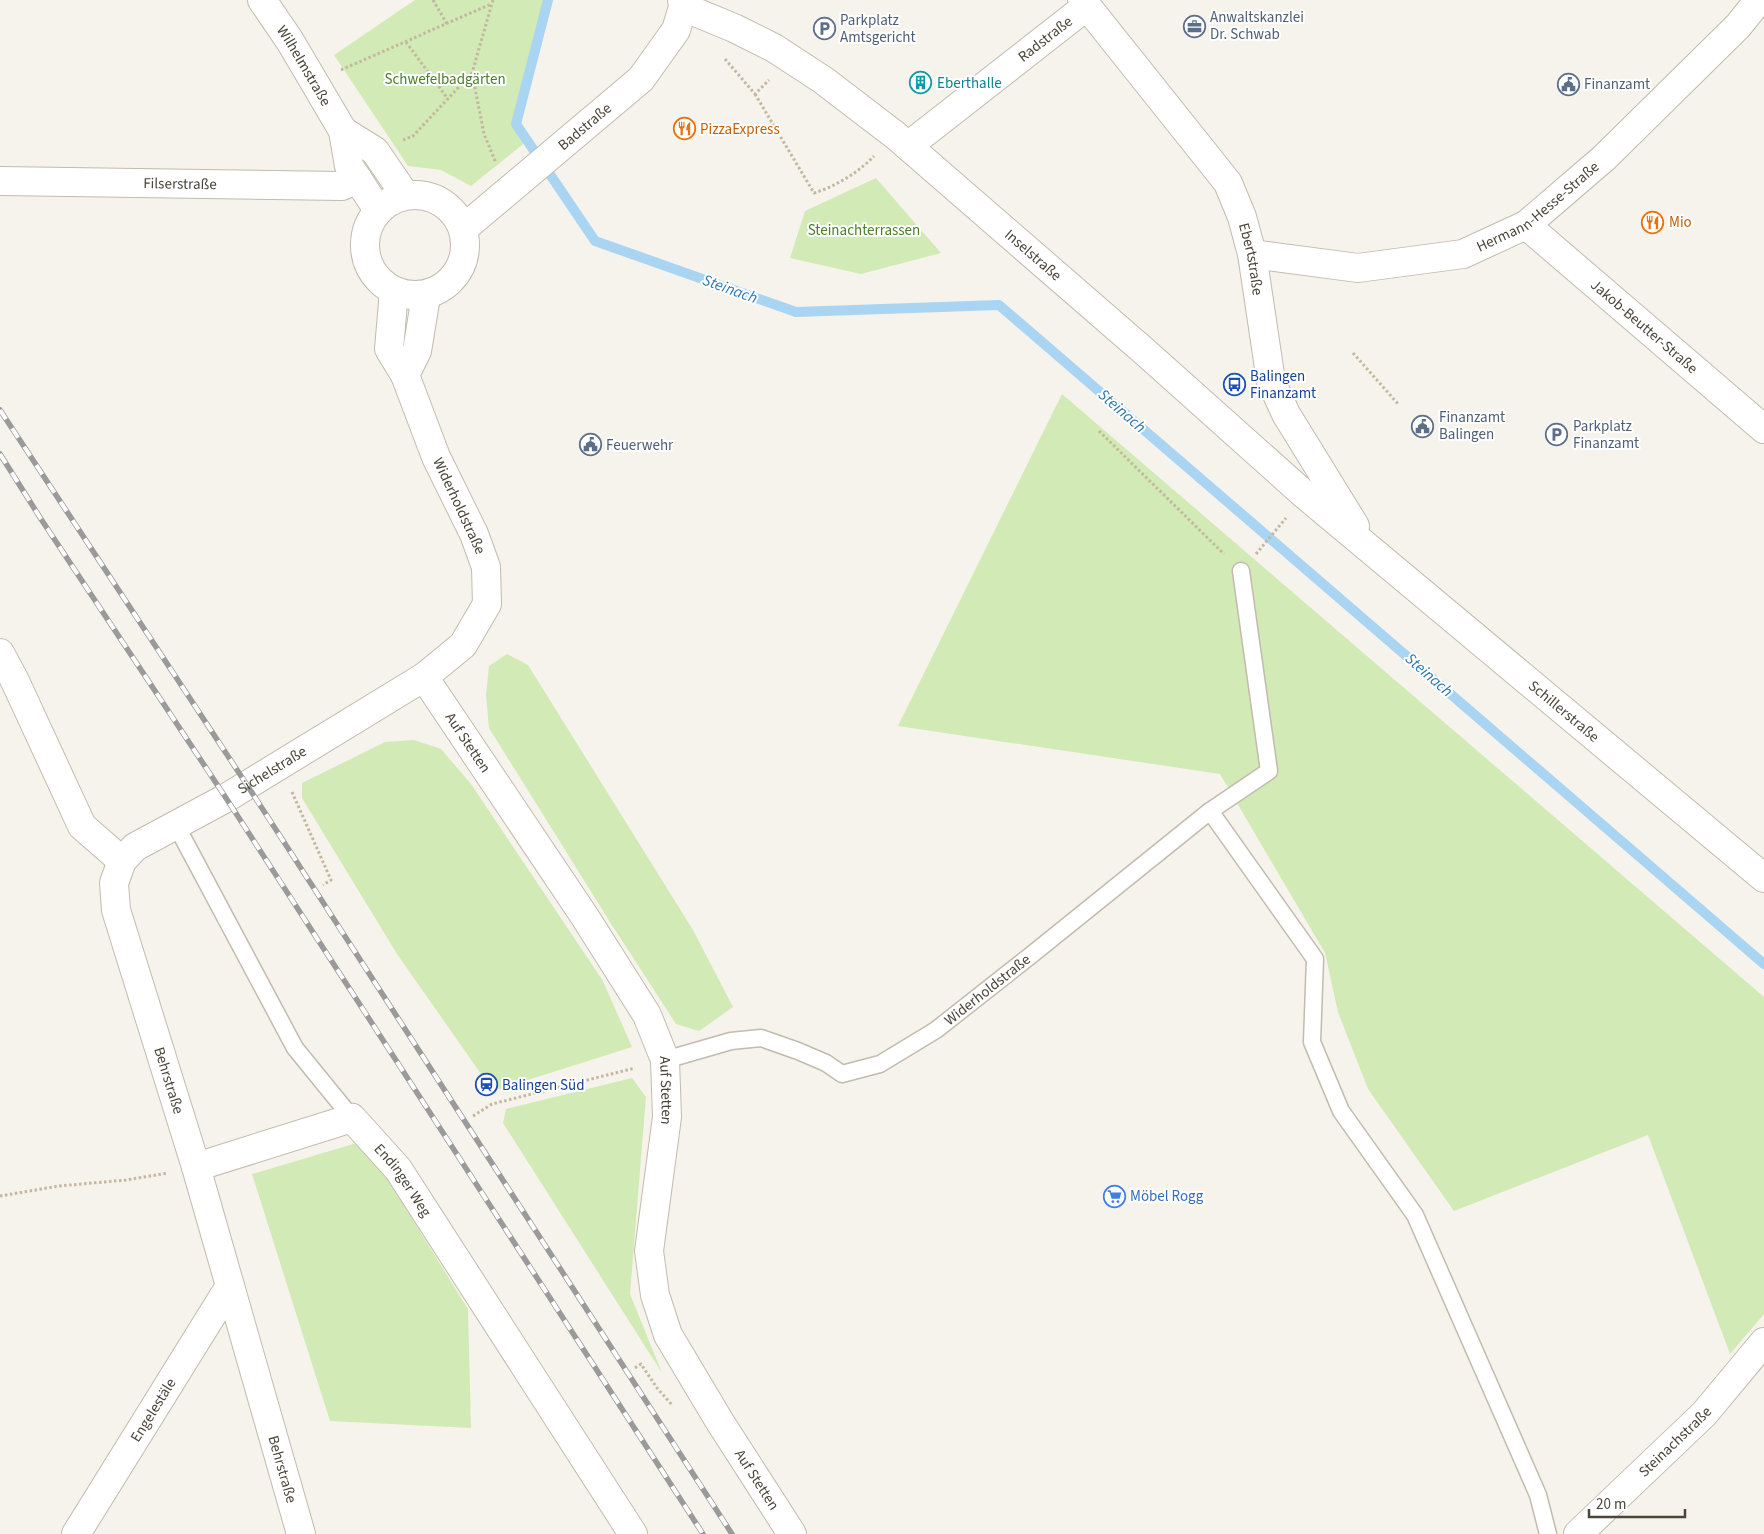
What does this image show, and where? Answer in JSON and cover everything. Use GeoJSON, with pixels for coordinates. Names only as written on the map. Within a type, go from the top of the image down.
{"type":"FeatureCollection","features":[{"type":"Feature","properties":{"kind":"street","name":"Wilhelmstraße"},"geometry":{"type":"LineString","coordinates":[[262,0],[290,41],[343,132],[349,166],[378,210]]}},
{"type":"Feature","properties":{"kind":"street","name":"Hermann-Hesse-Straße"},"geometry":{"type":"LineString","coordinates":[[1252,254],[1358,268],[1463,254],[1526,225],[1604,158],[1738,26],[1759,0]]}},
{"type":"Feature","properties":{"kind":"street","name":"Radstraße"},"geometry":{"type":"LineString","coordinates":[[908,146],[1084,3]]}},
{"type":"Feature","properties":{"kind":"street","name":"Ebertstraße"},"geometry":{"type":"LineString","coordinates":[[1084,3],[1228,183],[1242,217],[1252,254],[1270,380],[1286,414],[1366,545]]}},
{"type":"Feature","properties":{"kind":"street","name":"Inselstraße"},"geometry":{"type":"LineString","coordinates":[[683,4],[774,48],[823,80],[908,146],[1305,495],[1366,545]]}},
{"type":"Feature","properties":{"kind":"street","name":"Badstraße"},"geometry":{"type":"LineString","coordinates":[[463,229],[641,78],[676,30],[683,4]]}},
{"type":"Feature","properties":{"kind":"street","name":"Wilhelmstraße"},"geometry":{"type":"LineString","coordinates":[[343,132],[375,151],[405,195]]}},
{"type":"Feature","properties":{"kind":"street","name":"Filserstraße"},"geometry":{"type":"LineString","coordinates":[[0,181],[342,186],[358,178]]}},
{"type":"Feature","properties":{"kind":"street"},"geometry":{"type":"LineString","coordinates":[[405,195],[431,198],[451,210],[463,229],[466,252],[458,273],[443,288],[426,296],[394,291],[381,283],[368,264],[365,242],[372,220],[378,210],[405,195]]}},
{"type":"Feature","properties":{"kind":"street","name":"Jakob-Beutter-Straße"},"geometry":{"type":"LineString","coordinates":[[1526,225],[1764,429]]}},
{"type":"Feature","properties":{"kind":"street","name":"Widerholdstraße"},"geometry":{"type":"LineString","coordinates":[[394,291],[389,349],[405,375],[436,457],[474,534],[486,567],[487,604],[463,645],[424,677]]}},
{"type":"Feature","properties":{"kind":"street"},"geometry":{"type":"LineString","coordinates":[[405,375],[417,351],[426,296]]}},
{"type":"Feature","properties":{"kind":"street","name":"Schillerstraße"},"geometry":{"type":"LineString","coordinates":[[1366,545],[1764,878]]}},
{"type":"Feature","properties":{"kind":"street"},"geometry":{"type":"LineString","coordinates":[[0,653],[14,679],[82,826],[122,861]]}},
{"type":"Feature","properties":{"kind":"street","name":"Sichelstraße"},"geometry":{"type":"LineString","coordinates":[[122,861],[135,847],[226,798],[424,677]]}},
{"type":"Feature","properties":{"kind":"street","name":"Auf Stetten"},"geometry":{"type":"LineString","coordinates":[[424,677],[585,916],[646,1015],[665,1060],[667,1117],[649,1251],[655,1295],[668,1335],[720,1422],[792,1534]]}},
{"type":"Feature","properties":{"kind":"street","name":"Behrstraße"},"geometry":{"type":"LineString","coordinates":[[122,861],[114,883],[116,910],[196,1167],[301,1534]]}},
{"type":"Feature","properties":{"kind":"street"},"geometry":{"type":"LineString","coordinates":[[196,1167],[352,1118]]}},
{"type":"Feature","properties":{"kind":"street","name":"Endinger Weg"},"geometry":{"type":"LineString","coordinates":[[352,1118],[398,1169],[634,1534]]}},
{"type":"Feature","properties":{"kind":"street","name":"Engelestäle"},"geometry":{"type":"LineString","coordinates":[[76,1534],[230,1286]]}},
{"type":"Feature","properties":{"kind":"street","name":"Steinachstraße"},"geometry":{"type":"LineString","coordinates":[[1578,1534],[1704,1414],[1764,1342]]}},
{"type":"Feature","properties":{"kind":"lane","name":"Widerholdstraße"},"geometry":{"type":"LineString","coordinates":[[665,1060],[731,1041],[760,1038],[826,1063],[842,1074],[880,1064],[943,1024],[1210,811],[1270,771],[1241,570]]}},
{"type":"Feature","properties":{"kind":"lane"},"geometry":{"type":"LineString","coordinates":[[1210,811],[1315,959],[1312,1042],[1341,1111],[1415,1215],[1538,1495],[1548,1534]]}},
{"type":"Feature","properties":{"kind":"lane","name":"Endinger Weg"},"geometry":{"type":"LineString","coordinates":[[176,825],[295,1048],[352,1118]]}},
{"type":"Feature","properties":{"kind":"path"},"geometry":{"type":"LineString","coordinates":[[433,0],[447,24]]}},
{"type":"Feature","properties":{"kind":"path"},"geometry":{"type":"LineString","coordinates":[[349,67],[447,24],[493,1]]}},
{"type":"Feature","properties":{"kind":"path"},"geometry":{"type":"LineString","coordinates":[[375,151],[413,136],[472,73],[493,1]]}},
{"type":"Feature","properties":{"kind":"path"},"geometry":{"type":"LineString","coordinates":[[406,42],[448,99]]}},
{"type":"Feature","properties":{"kind":"path"},"geometry":{"type":"LineString","coordinates":[[472,73],[484,134],[515,185]]}},
{"type":"Feature","properties":{"kind":"path"},"geometry":{"type":"LineString","coordinates":[[755,94],[814,194],[831,188],[867,164]]}},
{"type":"Feature","properties":{"kind":"path"},"geometry":{"type":"LineString","coordinates":[[1353,354],[1399,406]]}},
{"type":"Feature","properties":{"kind":"path"},"geometry":{"type":"LineString","coordinates":[[1099,431],[1241,570]]}},
{"type":"Feature","properties":{"kind":"path"},"geometry":{"type":"LineString","coordinates":[[1252,558],[1286,518]]}},
{"type":"Feature","properties":{"kind":"path"},"geometry":{"type":"LineString","coordinates":[[282,763],[330,880],[323,885]]}},
{"type":"Feature","properties":{"kind":"path"},"geometry":{"type":"LineString","coordinates":[[473,1116],[492,1104],[665,1060]]}},
{"type":"Feature","properties":{"kind":"path"},"geometry":{"type":"LineString","coordinates":[[0,1196],[59,1186],[126,1180],[196,1167]]}},
{"type":"Feature","properties":{"kind":"path"},"geometry":{"type":"LineString","coordinates":[[635,1368],[641,1364],[655,1384]]}},
{"type":"Feature","properties":{"kind":"green space","name":"Schwefelbadgärten"},"geometry":{"type":"Polygon","coordinates":[[[415,0],[548,0],[517,124],[527,141],[471,186],[441,170],[408,166],[334,55],[415,0]]]}},
{"type":"Feature","properties":{"kind":"green space","name":"Steinachterrassen"},"geometry":{"type":"Polygon","coordinates":[[[876,178],[941,253],[861,274],[790,258],[805,211],[876,178]]]}},
{"type":"Feature","properties":{"kind":"green space"},"geometry":{"type":"Polygon","coordinates":[[[1062,394],[1764,997],[1764,1314],[1730,1354],[1648,1135],[1454,1211],[1368,1089],[1338,1012],[1325,953],[1220,774],[898,726],[1062,394]]]}},
{"type":"Feature","properties":{"kind":"green space"},"geometry":{"type":"Polygon","coordinates":[[[507,654],[528,665],[693,930],[733,1007],[699,1031],[676,1024],[489,728],[486,695],[489,666],[507,654]]]}},
{"type":"Feature","properties":{"kind":"green space"},"geometry":{"type":"Polygon","coordinates":[[[414,740],[441,749],[471,784],[603,981],[632,1047],[493,1091],[397,954],[302,798],[302,783],[385,742],[414,740]]]}},
{"type":"Feature","properties":{"kind":"green space"},"geometry":{"type":"Polygon","coordinates":[[[632,1078],[646,1097],[630,1294],[662,1373],[503,1123],[506,1109],[632,1078]]]}},
{"type":"Feature","properties":{"kind":"green space"},"geometry":{"type":"Polygon","coordinates":[[[360,1142],[383,1172],[468,1309],[471,1428],[330,1421],[252,1174],[360,1142]]]}},
{"type":"Feature","properties":{"kind":"waterway","name":"Steinach"},"geometry":{"type":"LineString","coordinates":[[548,0],[516,124],[595,241],[796,312],[999,305],[1764,964]]}},
{"type":"Feature","properties":{"kind":"railway"},"geometry":{"type":"LineString","coordinates":[[0,410],[247,785],[732,1534]]}},
{"type":"Feature","properties":{"kind":"railway"},"geometry":{"type":"LineString","coordinates":[[0,454],[226,798],[703,1534]]}},
{"type":"Feature","properties":{"kind":"place","name":"Anwaltskanzlei Dr. Schwab"},"geometry":{"type":"Point","coordinates":[1194,26]}},
{"type":"Feature","properties":{"kind":"place","name":"Parkplatz Amtsgericht"},"geometry":{"type":"Point","coordinates":[824,29]}},
{"type":"Feature","properties":{"kind":"place","name":"Eberthalle"},"geometry":{"type":"Point","coordinates":[921,83]}},
{"type":"Feature","properties":{"kind":"place","name":"Finanzamt"},"geometry":{"type":"Point","coordinates":[1568,84]}},
{"type":"Feature","properties":{"kind":"place","name":"PizzaExpress"},"geometry":{"type":"Point","coordinates":[684,129]}},
{"type":"Feature","properties":{"kind":"place","name":"Mio"},"geometry":{"type":"Point","coordinates":[1653,222]}},
{"type":"Feature","properties":{"kind":"place","name":"Balingen Finanzamt"},"geometry":{"type":"Point","coordinates":[1234,385]}},
{"type":"Feature","properties":{"kind":"place","name":"Finanzamt Balingen"},"geometry":{"type":"Point","coordinates":[1423,426]}},
{"type":"Feature","properties":{"kind":"place","name":"Parkplatz Finanzamt"},"geometry":{"type":"Point","coordinates":[1557,435]}},
{"type":"Feature","properties":{"kind":"place","name":"Feuerwehr"},"geometry":{"type":"Point","coordinates":[590,445]}},
{"type":"Feature","properties":{"kind":"place","name":"Balingen Süd"},"geometry":{"type":"Point","coordinates":[486,1085]}},
{"type":"Feature","properties":{"kind":"place","name":"Möbel Rogg"},"geometry":{"type":"Point","coordinates":[1114,1196]}}]}
